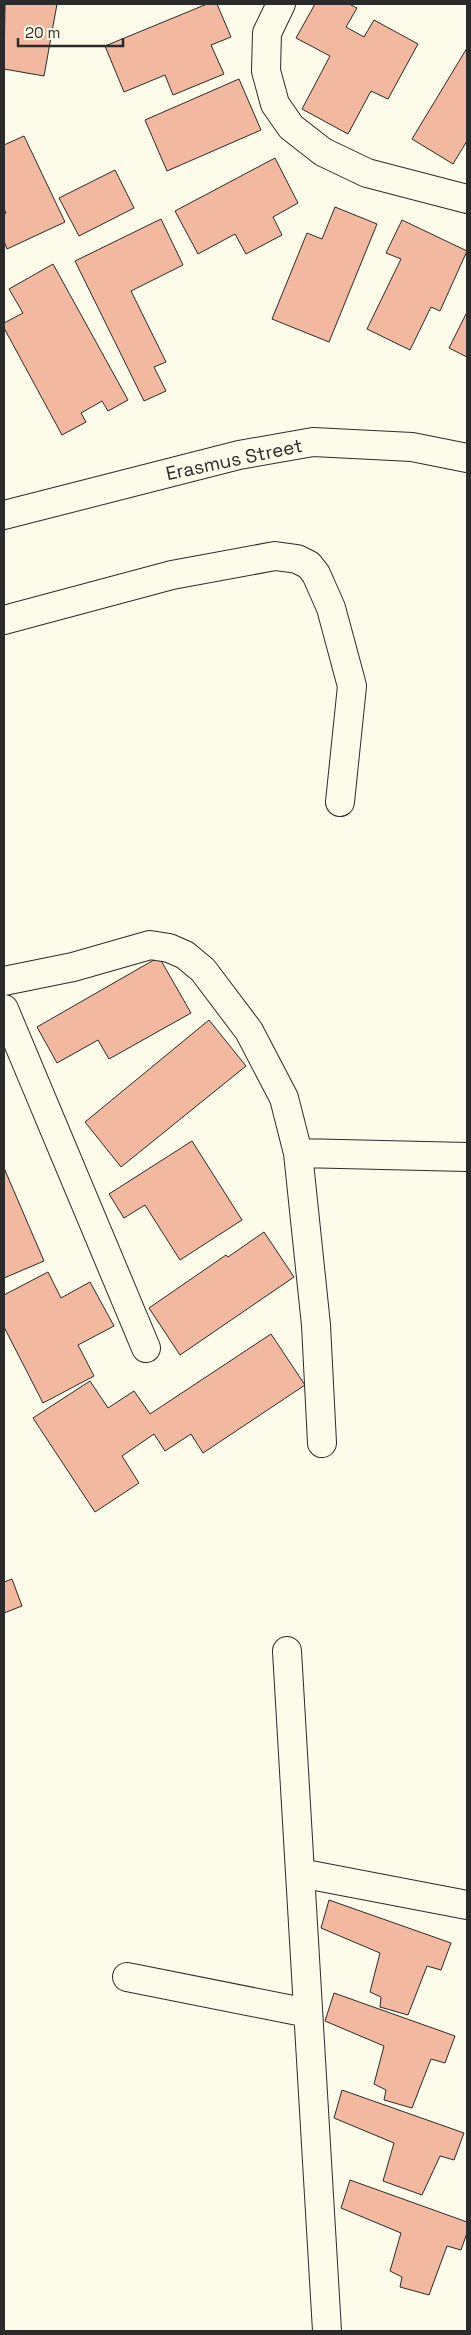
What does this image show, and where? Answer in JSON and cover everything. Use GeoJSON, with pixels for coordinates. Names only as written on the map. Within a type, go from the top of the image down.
{"type":"FeatureCollection","features":[{"type":"Feature","properties":{"kind":"street"},"geometry":{"type":"LineString","coordinates":[[281,4],[267,33],[266,71],[275,104],[291,127],[324,152],[367,173],[467,199]]}},
{"type":"Feature","properties":{"kind":"street","name":"Erasmus Street"},"geometry":{"type":"LineString","coordinates":[[4,515],[239,455],[313,442],[412,447],[467,458]]}},
{"type":"Feature","properties":{"kind":"street"},"geometry":{"type":"LineString","coordinates":[[4,620],[172,575],[275,556],[297,559],[309,565],[316,574],[331,608],[352,686],[340,802]]}},
{"type":"Feature","properties":{"kind":"street"},"geometry":{"type":"LineString","coordinates":[[4,981],[73,967],[150,945],[169,948],[185,955],[203,970],[249,1031],[284,1098],[298,1154],[316,1325],[322,1443]]}},
{"type":"Feature","properties":{"kind":"street"},"geometry":{"type":"LineString","coordinates":[[4,1009],[146,1348]]}},
{"type":"Feature","properties":{"kind":"street"},"geometry":{"type":"LineString","coordinates":[[298,1154],[467,1157]]}},
{"type":"Feature","properties":{"kind":"street"},"geometry":{"type":"LineString","coordinates":[[287,1651],[327,2331]]}},
{"type":"Feature","properties":{"kind":"street"},"geometry":{"type":"LineString","coordinates":[[300,1873],[467,1905]]}},
{"type":"Feature","properties":{"kind":"street"},"geometry":{"type":"LineString","coordinates":[[127,1976],[308,2012]]}},
{"type":"Feature","properties":{"kind":"building"},"geometry":{"type":"Polygon","coordinates":[[[5,4],[57,4],[44,76],[4,69],[5,4]]]}},
{"type":"Feature","properties":{"kind":"building"},"geometry":{"type":"Polygon","coordinates":[[[207,4],[217,4],[231,37],[211,45],[224,74],[173,95],[165,75],[124,92],[105,46],[207,4]]]}},
{"type":"Feature","properties":{"kind":"building"},"geometry":{"type":"Polygon","coordinates":[[[315,4],[349,4],[357,8],[346,27],[364,37],[374,20],[418,44],[388,99],[371,91],[348,134],[302,109],[330,56],[296,38],[315,4]]]}},
{"type":"Feature","properties":{"kind":"building"},"geometry":{"type":"Polygon","coordinates":[[[467,48],[467,141],[453,164],[412,139],[467,48]]]}},
{"type":"Feature","properties":{"kind":"building"},"geometry":{"type":"Polygon","coordinates":[[[239,79],[261,130],[167,171],[145,120],[239,79]]]}},
{"type":"Feature","properties":{"kind":"building"},"geometry":{"type":"Polygon","coordinates":[[[24,136],[65,222],[7,249],[4,241],[4,214],[6,213],[4,209],[4,145],[24,136]]]}},
{"type":"Feature","properties":{"kind":"building"},"geometry":{"type":"Polygon","coordinates":[[[275,158],[298,203],[273,217],[282,235],[246,254],[235,234],[198,254],[175,211],[275,158]]]}},
{"type":"Feature","properties":{"kind":"building"},"geometry":{"type":"Polygon","coordinates":[[[115,170],[134,208],[79,236],[59,198],[115,170]]]}},
{"type":"Feature","properties":{"kind":"building"},"geometry":{"type":"Polygon","coordinates":[[[335,207],[377,224],[329,342],[272,319],[307,233],[322,239],[335,207]]]}},
{"type":"Feature","properties":{"kind":"building"},"geometry":{"type":"Polygon","coordinates":[[[161,219],[183,265],[131,291],[166,362],[154,367],[166,391],[144,401],[75,261],[161,219]]]}},
{"type":"Feature","properties":{"kind":"building"},"geometry":{"type":"Polygon","coordinates":[[[402,220],[467,251],[440,311],[431,307],[410,350],[367,329],[401,259],[386,253],[402,220]]]}},
{"type":"Feature","properties":{"kind":"building"},"geometry":{"type":"Polygon","coordinates":[[[53,264],[128,400],[108,411],[102,401],[81,413],[86,422],[62,435],[4,328],[4,323],[23,313],[9,289],[53,264]]]}},
{"type":"Feature","properties":{"kind":"building"},"geometry":{"type":"Polygon","coordinates":[[[467,312],[467,357],[449,348],[467,312]]]}},
{"type":"Feature","properties":{"kind":"building"},"geometry":{"type":"Polygon","coordinates":[[[159,957],[191,1013],[109,1059],[98,1040],[57,1063],[37,1027],[159,957]]]}},
{"type":"Feature","properties":{"kind":"building"},"geometry":{"type":"Polygon","coordinates":[[[209,1020],[246,1066],[121,1167],[85,1122],[209,1020]]]}},
{"type":"Feature","properties":{"kind":"building"},"geometry":{"type":"Polygon","coordinates":[[[192,1141],[242,1220],[180,1260],[145,1205],[124,1218],[109,1194],[192,1141]]]}},
{"type":"Feature","properties":{"kind":"building"},"geometry":{"type":"Polygon","coordinates":[[[4,1168],[44,1261],[4,1278],[4,1168]]]}},
{"type":"Feature","properties":{"kind":"building"},"geometry":{"type":"Polygon","coordinates":[[[264,1232],[294,1277],[180,1355],[149,1308],[226,1255],[228,1257],[264,1232]]]}},
{"type":"Feature","properties":{"kind":"building"},"geometry":{"type":"Polygon","coordinates":[[[48,1272],[61,1298],[90,1282],[114,1326],[78,1345],[94,1376],[43,1403],[4,1327],[4,1295],[48,1272]]]}},
{"type":"Feature","properties":{"kind":"building"},"geometry":{"type":"Polygon","coordinates":[[[271,1334],[305,1385],[203,1453],[191,1434],[165,1451],[154,1434],[122,1456],[139,1483],[95,1512],[33,1418],[90,1381],[108,1408],[134,1391],[150,1414],[271,1334]]]}},
{"type":"Feature","properties":{"kind":"building"},"geometry":{"type":"Polygon","coordinates":[[[12,1579],[22,1606],[4,1613],[4,1582],[12,1579]]]}},
{"type":"Feature","properties":{"kind":"building"},"geometry":{"type":"Polygon","coordinates":[[[329,1900],[451,1943],[441,1970],[427,1966],[408,2015],[380,2007],[381,1997],[370,1992],[380,1953],[321,1928],[329,1900]]]}},
{"type":"Feature","properties":{"kind":"building"},"geometry":{"type":"Polygon","coordinates":[[[334,1993],[455,2036],[445,2063],[431,2059],[412,2108],[384,2100],[386,2090],[374,2084],[384,2046],[325,2021],[334,1993]]]}},
{"type":"Feature","properties":{"kind":"building"},"geometry":{"type":"Polygon","coordinates":[[[342,2090],[464,2133],[454,2160],[440,2156],[422,2195],[383,2181],[394,2143],[334,2118],[342,2090]]]}},
{"type":"Feature","properties":{"kind":"building"},"geometry":{"type":"Polygon","coordinates":[[[350,2180],[467,2222],[467,2233],[461,2250],[447,2246],[429,2295],[400,2287],[402,2277],[390,2271],[401,2233],[341,2208],[350,2180]]]}}]}
